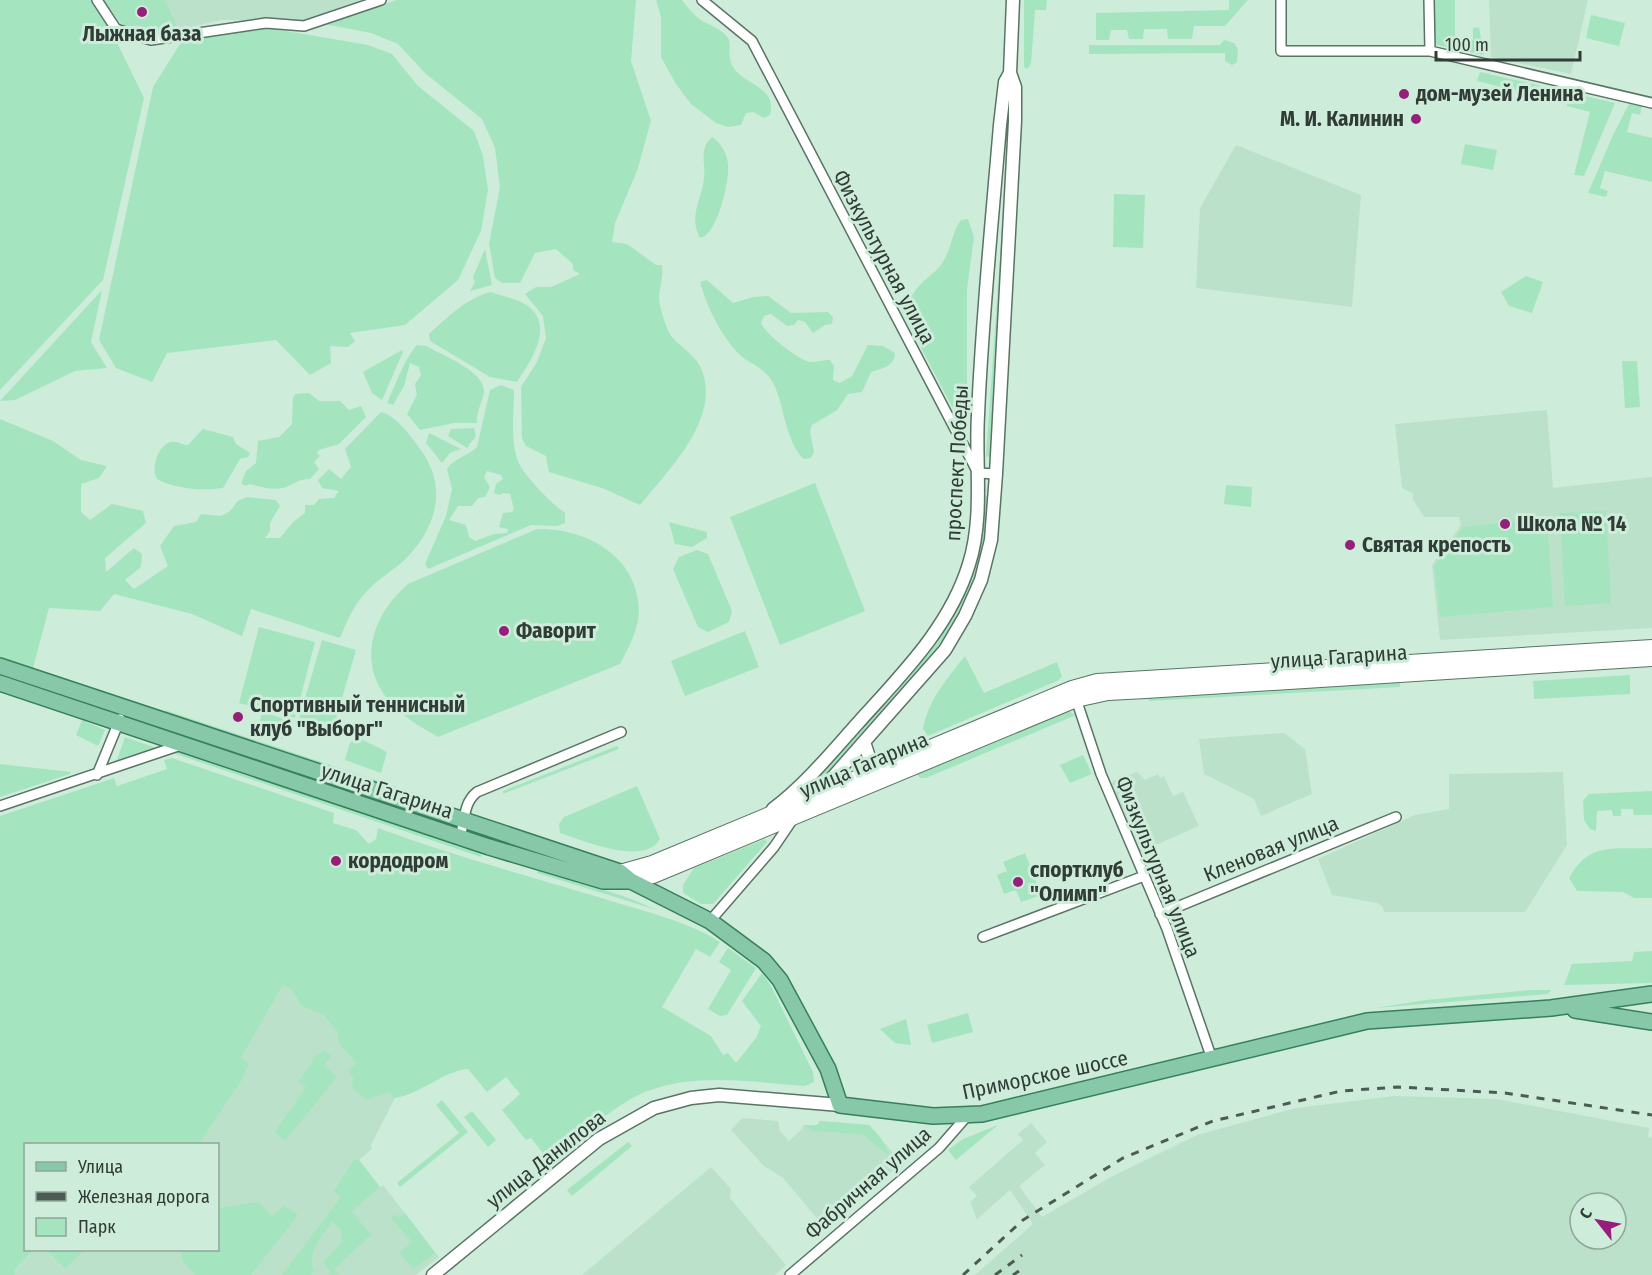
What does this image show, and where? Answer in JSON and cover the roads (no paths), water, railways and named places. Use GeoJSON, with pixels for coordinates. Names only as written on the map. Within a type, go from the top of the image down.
{"type":"FeatureCollection","features":[{"type":"Feature","properties":{"kind":"main road","name":"улица Гагарина"},"geometry":{"type":"LineString","coordinates":[[0,666],[626,876],[882,766],[1107,681],[1652,647]]}},
{"type":"Feature","properties":{"kind":"main road","name":"улица Гагарина"},"geometry":{"type":"LineString","coordinates":[[0,683],[460,837],[603,881],[626,876],[653,876],[833,801],[1074,694],[1652,659]]}},
{"type":"Feature","properties":{"kind":"main road"},"geometry":{"type":"LineString","coordinates":[[626,876],[710,921],[751,950],[780,980],[828,1069],[840,1105]]}},
{"type":"Feature","properties":{"kind":"main road","name":"Приморское шоссе"},"geometry":{"type":"LineString","coordinates":[[840,1105],[908,1114],[967,1116],[1367,1021],[1551,1008],[1652,994]]}},
{"type":"Feature","properties":{"kind":"main road","name":"Приморское шоссе"},"geometry":{"type":"LineString","coordinates":[[1551,1008],[1622,1015],[1652,1022]]}},
{"type":"Feature","properties":{"kind":"street"},"geometry":{"type":"LineString","coordinates":[[97,0],[116,29],[151,40],[266,23],[304,27],[381,0]]}},
{"type":"Feature","properties":{"kind":"street","name":"Физкультурная улица"},"geometry":{"type":"LineString","coordinates":[[702,0],[752,41],[978,473]]}},
{"type":"Feature","properties":{"kind":"street","name":"проспект Победы"},"geometry":{"type":"LineString","coordinates":[[794,817],[820,793],[939,656],[966,616],[986,562],[996,474],[1015,121],[1015,87],[1010,73],[1013,0]]}},
{"type":"Feature","properties":{"kind":"street"},"geometry":{"type":"LineString","coordinates":[[1281,0],[1281,51],[1430,51],[1652,103]]}},
{"type":"Feature","properties":{"kind":"street"},"geometry":{"type":"LineString","coordinates":[[1430,0],[1430,51]]}},
{"type":"Feature","properties":{"kind":"street","name":"проспект Победы"},"geometry":{"type":"LineString","coordinates":[[763,816],[809,778],[929,642],[949,609],[969,564],[974,546],[978,473],[977,416],[1000,125],[1005,82],[1010,73]]}},
{"type":"Feature","properties":{"kind":"street"},"geometry":{"type":"LineString","coordinates":[[978,473],[996,474]]}},
{"type":"Feature","properties":{"kind":"street","name":"Физкультурная улица"},"geometry":{"type":"LineString","coordinates":[[1074,694],[1101,774],[1160,914],[1212,1059]]}},
{"type":"Feature","properties":{"kind":"street"},"geometry":{"type":"LineString","coordinates":[[97,775],[124,709]]}},
{"type":"Feature","properties":{"kind":"street"},"geometry":{"type":"LineString","coordinates":[[460,837],[465,821],[466,805],[477,792],[621,732]]}},
{"type":"Feature","properties":{"kind":"street"},"geometry":{"type":"LineString","coordinates":[[864,742],[869,757],[882,766]]}},
{"type":"Feature","properties":{"kind":"street"},"geometry":{"type":"LineString","coordinates":[[0,806],[181,745]]}},
{"type":"Feature","properties":{"kind":"street"},"geometry":{"type":"LineString","coordinates":[[809,778],[809,785],[833,801]]}},
{"type":"Feature","properties":{"kind":"street"},"geometry":{"type":"LineString","coordinates":[[710,921],[774,847],[794,817]]}},
{"type":"Feature","properties":{"kind":"street","name":"Кленовая улица"},"geometry":{"type":"LineString","coordinates":[[1160,914],[1396,817]]}},
{"type":"Feature","properties":{"kind":"street"},"geometry":{"type":"LineString","coordinates":[[983,937],[1144,876]]}},
{"type":"Feature","properties":{"kind":"street","name":"улица Данилова"},"geometry":{"type":"LineString","coordinates":[[433,1275],[599,1139],[654,1108],[691,1098],[719,1095],[840,1105]]}},
{"type":"Feature","properties":{"kind":"street","name":"Фабричная улица"},"geometry":{"type":"LineString","coordinates":[[790,1275],[939,1148],[967,1116]]}},
{"type":"Feature","properties":{"kind":"railway"},"geometry":{"type":"LineString","coordinates":[[963,1275],[1023,1220],[1123,1158],[1213,1121],[1341,1091],[1398,1087],[1505,1093],[1652,1115]]}},
{"type":"Feature","properties":{"kind":"railway"},"geometry":{"type":"LineString","coordinates":[[995,1275],[1022,1255]]}},
{"type":"Feature","properties":{"kind":"railway"},"geometry":{"type":"LineString","coordinates":[[1013,1275],[1019,1271]]}},
{"type":"Feature","properties":{"kind":"place","name":"Лыжная база"},"geometry":{"type":"Point","coordinates":[142,12]}},
{"type":"Feature","properties":{"kind":"place","name":"дом-музей Ленина"},"geometry":{"type":"Point","coordinates":[1404,94]}},
{"type":"Feature","properties":{"kind":"place","name":"М. И. Калинин"},"geometry":{"type":"Point","coordinates":[1416,119]}},
{"type":"Feature","properties":{"kind":"place","name":"Школа № 14"},"geometry":{"type":"Point","coordinates":[1505,524]}},
{"type":"Feature","properties":{"kind":"place","name":"Святая крепость"},"geometry":{"type":"Point","coordinates":[1350,545]}},
{"type":"Feature","properties":{"kind":"place","name":"Фаворит"},"geometry":{"type":"Point","coordinates":[504,631]}},
{"type":"Feature","properties":{"kind":"place","name":"Спортивный теннисный клуб \"Выборг\""},"geometry":{"type":"Point","coordinates":[238,717]}},
{"type":"Feature","properties":{"kind":"place","name":"кордодром"},"geometry":{"type":"Point","coordinates":[336,861]}},
{"type":"Feature","properties":{"kind":"place","name":"спортклуб \"Олимп\""},"geometry":{"type":"Point","coordinates":[1018,882]}}]}
